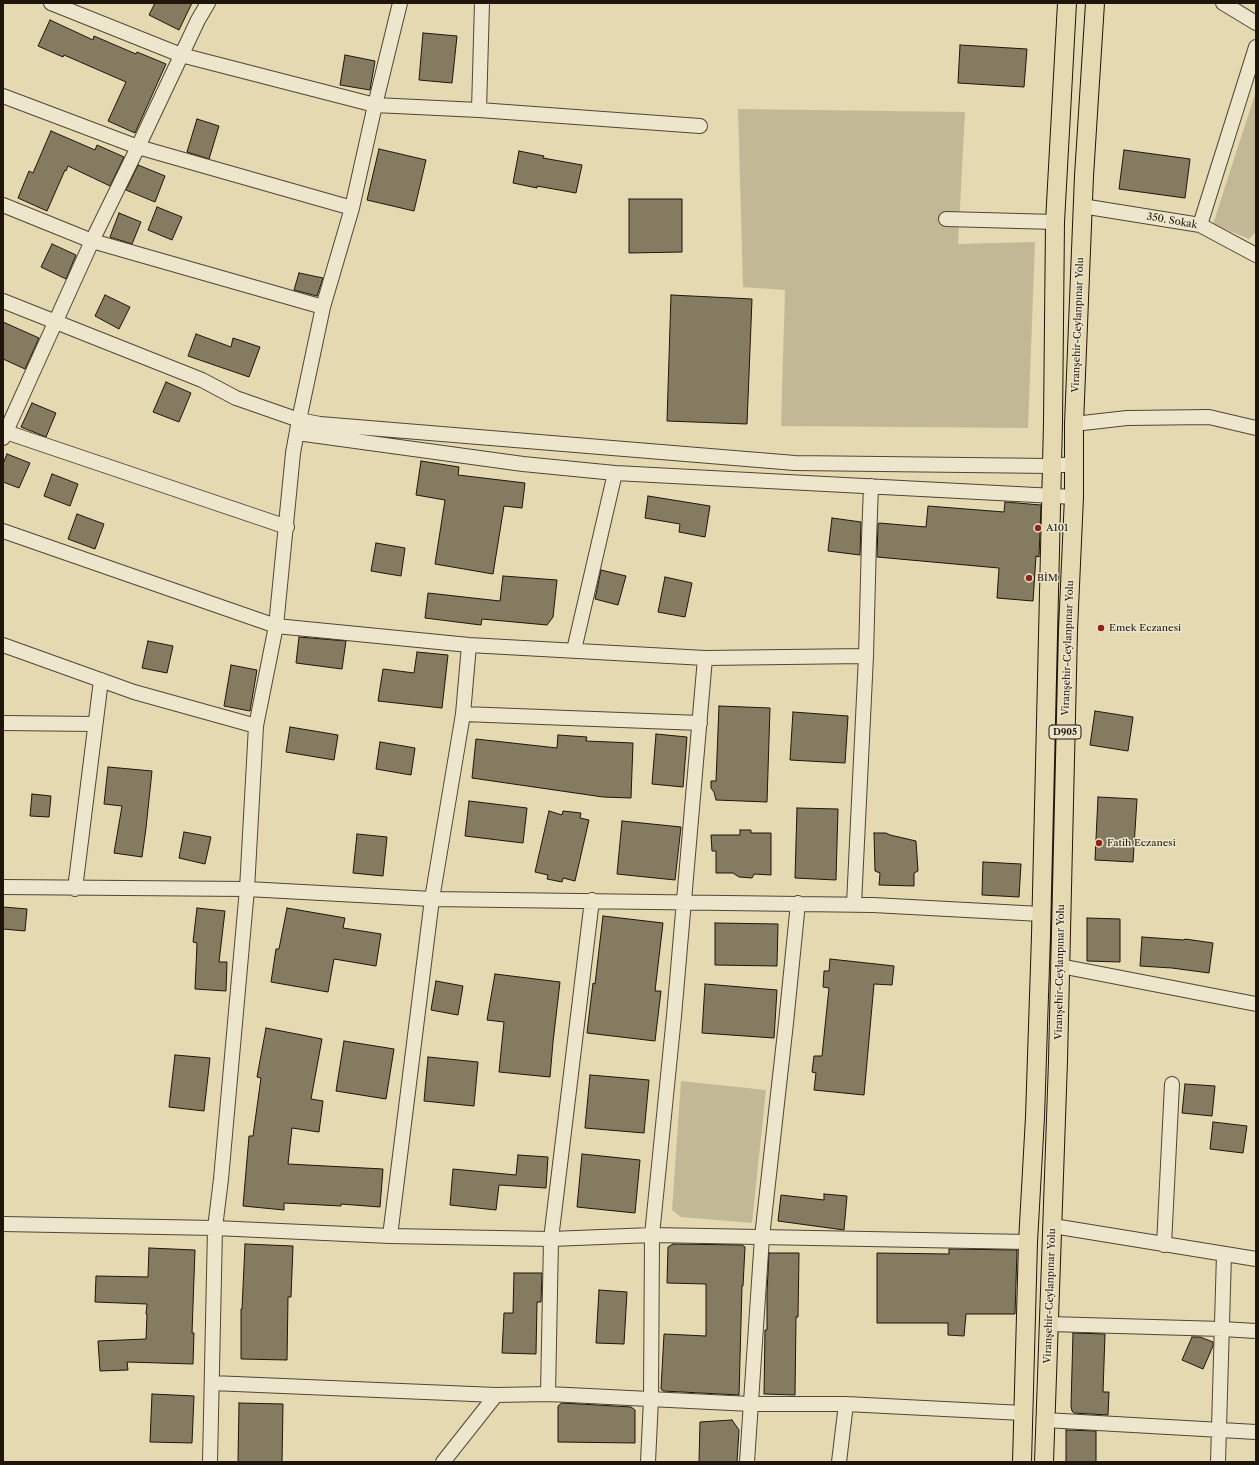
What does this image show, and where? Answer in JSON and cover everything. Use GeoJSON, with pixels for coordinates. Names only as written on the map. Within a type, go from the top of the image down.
{"type":"FeatureCollection","features":[{"type":"Feature","properties":{"kind":"main road","name":"Viranşehir-Ceylanpınar Yolu"},"geometry":{"type":"LineString","coordinates":[[1022,1462],[1028,1242],[1035,1118],[1041,914],[1052,496],[1051,466],[1053,422],[1055,222],[1067,3]]}},
{"type":"Feature","properties":{"kind":"main road","name":"Viranşehir-Ceylanpınar Yolu"},"geometry":{"type":"LineString","coordinates":[[1044,1462],[1060,966],[1068,630],[1074,497],[1074,424],[1082,206],[1095,3]]}},
{"type":"Feature","properties":{"kind":"street"},"geometry":{"type":"LineString","coordinates":[[52,3],[181,55],[375,105],[479,110],[700,126]]}},
{"type":"Feature","properties":{"kind":"street"},"geometry":{"type":"LineString","coordinates":[[208,3],[181,55],[92,241],[4,434],[287,527]]}},
{"type":"Feature","properties":{"kind":"street"},"geometry":{"type":"LineString","coordinates":[[210,1462],[215,1228],[221,1178],[247,889],[256,726],[276,626],[298,427],[323,307],[352,208],[400,3]]}},
{"type":"Feature","properties":{"kind":"street"},"geometry":{"type":"LineString","coordinates":[[479,110],[482,3]]}},
{"type":"Feature","properties":{"kind":"street"},"geometry":{"type":"LineString","coordinates":[[1223,3],[1256,23]]}},
{"type":"Feature","properties":{"kind":"street"},"geometry":{"type":"LineString","coordinates":[[1200,225],[1256,47]]}},
{"type":"Feature","properties":{"kind":"street"},"geometry":{"type":"LineString","coordinates":[[3,96],[138,147],[352,208]]}},
{"type":"Feature","properties":{"kind":"street"},"geometry":{"type":"LineString","coordinates":[[3,205],[92,241],[323,307]]}},
{"type":"Feature","properties":{"kind":"street","name":"350. Sokak"},"geometry":{"type":"LineString","coordinates":[[1082,206],[1200,225],[1255,253]]}},
{"type":"Feature","properties":{"kind":"street"},"geometry":{"type":"LineString","coordinates":[[946,219],[1055,222]]}},
{"type":"Feature","properties":{"kind":"street"},"geometry":{"type":"LineString","coordinates":[[3,301],[55,320],[202,380],[236,398],[298,427],[522,464],[615,473],[1074,497]]}},
{"type":"Feature","properties":{"kind":"street"},"geometry":{"type":"LineString","coordinates":[[1074,424],[1127,418],[1209,417],[1256,428]]}},
{"type":"Feature","properties":{"kind":"street"},"geometry":{"type":"LineString","coordinates":[[298,427],[328,424],[795,463],[1051,466],[1074,464]]}},
{"type":"Feature","properties":{"kind":"street"},"geometry":{"type":"LineString","coordinates":[[574,650],[615,473]]}},
{"type":"Feature","properties":{"kind":"street"},"geometry":{"type":"LineString","coordinates":[[854,904],[866,656],[868,540],[872,486]]}},
{"type":"Feature","properties":{"kind":"street"},"geometry":{"type":"LineString","coordinates":[[3,531],[276,626],[469,645],[705,658],[866,656]]}},
{"type":"Feature","properties":{"kind":"street"},"geometry":{"type":"LineString","coordinates":[[3,645],[134,692],[256,726]]}},
{"type":"Feature","properties":{"kind":"street"},"geometry":{"type":"LineString","coordinates":[[390,1236],[432,899],[463,714],[469,645]]}},
{"type":"Feature","properties":{"kind":"street"},"geometry":{"type":"LineString","coordinates":[[648,1462],[651,1400],[652,1235],[684,901],[705,658]]}},
{"type":"Feature","properties":{"kind":"street"},"geometry":{"type":"LineString","coordinates":[[75,889],[101,680]]}},
{"type":"Feature","properties":{"kind":"street"},"geometry":{"type":"LineString","coordinates":[[463,714],[700,723]]}},
{"type":"Feature","properties":{"kind":"street"},"geometry":{"type":"LineString","coordinates":[[3,723],[95,724]]}},
{"type":"Feature","properties":{"kind":"street"},"geometry":{"type":"LineString","coordinates":[[3,887],[75,889],[247,889],[432,899],[854,904],[1041,914]]}},
{"type":"Feature","properties":{"kind":"street"},"geometry":{"type":"LineString","coordinates":[[548,1394],[551,1239],[592,900]]}},
{"type":"Feature","properties":{"kind":"street"},"geometry":{"type":"LineString","coordinates":[[747,1462],[762,1237],[798,903]]}},
{"type":"Feature","properties":{"kind":"street"},"geometry":{"type":"LineString","coordinates":[[1060,966],[1256,1004]]}},
{"type":"Feature","properties":{"kind":"street"},"geometry":{"type":"LineString","coordinates":[[1164,1245],[1172,1084]]}},
{"type":"Feature","properties":{"kind":"street"},"geometry":{"type":"LineString","coordinates":[[3,1224],[215,1228],[390,1236],[551,1239],[652,1235],[1028,1242]]}},
{"type":"Feature","properties":{"kind":"street"},"geometry":{"type":"LineString","coordinates":[[1052,1226],[1256,1259]]}},
{"type":"Feature","properties":{"kind":"street"},"geometry":{"type":"LineString","coordinates":[[1218,1462],[1224,1254]]}},
{"type":"Feature","properties":{"kind":"street"},"geometry":{"type":"LineString","coordinates":[[1049,1324],[1256,1331]]}},
{"type":"Feature","properties":{"kind":"street"},"geometry":{"type":"LineString","coordinates":[[212,1383],[496,1395],[548,1394],[751,1404],[846,1404],[1023,1413]]}},
{"type":"Feature","properties":{"kind":"street"},"geometry":{"type":"LineString","coordinates":[[443,1462],[496,1395]]}},
{"type":"Feature","properties":{"kind":"street"},"geometry":{"type":"LineString","coordinates":[[839,1462],[846,1404]]}},
{"type":"Feature","properties":{"kind":"street"},"geometry":{"type":"LineString","coordinates":[[1045,1420],[1256,1432]]}},
{"type":"Feature","properties":{"kind":"shaded area"},"geometry":{"type":"Polygon","coordinates":[[[1256,91],[1256,232],[1249,239],[1213,224],[1256,91]]]}},
{"type":"Feature","properties":{"kind":"shaded area"},"geometry":{"type":"Polygon","coordinates":[[[738,109],[965,112],[958,244],[1035,242],[1028,428],[781,426],[785,290],[743,287],[738,109]]]}},
{"type":"Feature","properties":{"kind":"shaded area"},"geometry":{"type":"Polygon","coordinates":[[[681,1081],[766,1090],[752,1223],[681,1217],[672,1210],[681,1081]]]}},
{"type":"Feature","properties":{"kind":"building"},"geometry":{"type":"Polygon","coordinates":[[[155,3],[192,3],[179,30],[149,15],[155,3]]]}},
{"type":"Feature","properties":{"kind":"building"},"geometry":{"type":"Polygon","coordinates":[[[50,20],[93,40],[94,36],[136,54],[137,52],[166,64],[135,133],[108,121],[126,82],[64,55],[63,57],[38,46],[50,20]]]}},
{"type":"Feature","properties":{"kind":"building"},"geometry":{"type":"Polygon","coordinates":[[[423,33],[457,36],[452,83],[419,80],[423,33]]]}},
{"type":"Feature","properties":{"kind":"building"},"geometry":{"type":"Polygon","coordinates":[[[960,45],[1027,49],[1024,87],[958,83],[960,45]]]}},
{"type":"Feature","properties":{"kind":"building"},"geometry":{"type":"Polygon","coordinates":[[[345,55],[375,61],[370,90],[340,85],[345,55]]]}},
{"type":"Feature","properties":{"kind":"building"},"geometry":{"type":"Polygon","coordinates":[[[197,119],[219,126],[209,159],[187,152],[197,119]]]}},
{"type":"Feature","properties":{"kind":"building"},"geometry":{"type":"Polygon","coordinates":[[[51,131],[95,150],[97,145],[124,157],[110,186],[68,166],[47,211],[18,198],[29,171],[33,173],[51,131]]]}},
{"type":"Feature","properties":{"kind":"building"},"geometry":{"type":"Polygon","coordinates":[[[379,149],[426,160],[414,211],[367,200],[379,149]]]}},
{"type":"Feature","properties":{"kind":"building"},"geometry":{"type":"Polygon","coordinates":[[[1124,150],[1190,159],[1185,198],[1119,189],[1124,150]]]}},
{"type":"Feature","properties":{"kind":"building"},"geometry":{"type":"Polygon","coordinates":[[[519,151],[544,156],[543,158],[582,165],[576,193],[513,183],[519,151]]]}},
{"type":"Feature","properties":{"kind":"building"},"geometry":{"type":"Polygon","coordinates":[[[138,165],[165,176],[155,202],[126,190],[138,165]]]}},
{"type":"Feature","properties":{"kind":"building"},"geometry":{"type":"Polygon","coordinates":[[[629,199],[682,199],[682,252],[629,253],[629,199]]]}},
{"type":"Feature","properties":{"kind":"building"},"geometry":{"type":"Polygon","coordinates":[[[157,207],[182,217],[172,240],[148,230],[157,207]]]}},
{"type":"Feature","properties":{"kind":"building"},"geometry":{"type":"Polygon","coordinates":[[[119,213],[141,222],[132,244],[110,237],[119,213]]]}},
{"type":"Feature","properties":{"kind":"building"},"geometry":{"type":"Polygon","coordinates":[[[52,244],[76,255],[66,279],[41,267],[52,244]]]}},
{"type":"Feature","properties":{"kind":"building"},"geometry":{"type":"Polygon","coordinates":[[[299,273],[323,278],[317,296],[294,290],[299,273]]]}},
{"type":"Feature","properties":{"kind":"building"},"geometry":{"type":"Polygon","coordinates":[[[105,295],[130,307],[119,329],[95,316],[105,295]]]}},
{"type":"Feature","properties":{"kind":"building"},"geometry":{"type":"Polygon","coordinates":[[[671,295],[752,299],[747,424],[667,421],[671,295]]]}},
{"type":"Feature","properties":{"kind":"building"},"geometry":{"type":"Polygon","coordinates":[[[3,322],[39,338],[25,369],[3,359],[3,322]]]}},
{"type":"Feature","properties":{"kind":"building"},"geometry":{"type":"Polygon","coordinates":[[[196,334],[231,347],[233,338],[260,347],[249,377],[188,356],[196,334]]]}},
{"type":"Feature","properties":{"kind":"building"},"geometry":{"type":"Polygon","coordinates":[[[166,382],[191,393],[179,422],[153,412],[166,382]]]}},
{"type":"Feature","properties":{"kind":"building"},"geometry":{"type":"Polygon","coordinates":[[[32,403],[56,413],[46,437],[21,427],[32,403]]]}},
{"type":"Feature","properties":{"kind":"building"},"geometry":{"type":"Polygon","coordinates":[[[7,454],[30,463],[19,488],[3,482],[3,464],[7,454]]]}},
{"type":"Feature","properties":{"kind":"building"},"geometry":{"type":"Polygon","coordinates":[[[421,461],[459,467],[458,475],[525,483],[522,508],[504,506],[493,574],[435,564],[445,500],[416,495],[421,461]]]}},
{"type":"Feature","properties":{"kind":"building"},"geometry":{"type":"Polygon","coordinates":[[[52,474],[78,484],[70,506],[44,496],[52,474]]]}},
{"type":"Feature","properties":{"kind":"building"},"geometry":{"type":"Polygon","coordinates":[[[648,496],[710,506],[705,537],[679,532],[680,524],[645,518],[648,496]]]}},
{"type":"Feature","properties":{"kind":"building"},"geometry":{"type":"Polygon","coordinates":[[[1005,502],[1041,505],[1039,557],[1036,556],[1033,601],[997,598],[999,568],[877,557],[879,523],[926,527],[928,506],[1004,512],[1005,502]]]}},
{"type":"Feature","properties":{"kind":"building"},"geometry":{"type":"Polygon","coordinates":[[[77,514],[104,524],[95,549],[68,539],[77,514]]]}},
{"type":"Feature","properties":{"kind":"building"},"geometry":{"type":"Polygon","coordinates":[[[832,518],[861,522],[860,555],[828,551],[832,518]]]}},
{"type":"Feature","properties":{"kind":"building"},"geometry":{"type":"Polygon","coordinates":[[[376,543],[405,548],[401,576],[371,571],[376,543]]]}},
{"type":"Feature","properties":{"kind":"building"},"geometry":{"type":"Polygon","coordinates":[[[601,570],[626,576],[618,605],[595,599],[601,570]]]}},
{"type":"Feature","properties":{"kind":"building"},"geometry":{"type":"Polygon","coordinates":[[[503,576],[557,580],[553,617],[547,625],[482,619],[481,625],[425,618],[428,593],[500,601],[503,576]]]}},
{"type":"Feature","properties":{"kind":"building"},"geometry":{"type":"Polygon","coordinates":[[[665,577],[692,583],[685,617],[658,612],[665,577]]]}},
{"type":"Feature","properties":{"kind":"building"},"geometry":{"type":"Polygon","coordinates":[[[299,637],[346,641],[342,669],[296,663],[299,637]]]}},
{"type":"Feature","properties":{"kind":"building"},"geometry":{"type":"Polygon","coordinates":[[[148,641],[173,646],[167,673],[142,668],[148,641]]]}},
{"type":"Feature","properties":{"kind":"building"},"geometry":{"type":"Polygon","coordinates":[[[417,652],[448,655],[442,708],[378,701],[383,669],[414,673],[417,652]]]}},
{"type":"Feature","properties":{"kind":"building"},"geometry":{"type":"Polygon","coordinates":[[[231,665],[257,670],[250,711],[224,706],[231,665]]]}},
{"type":"Feature","properties":{"kind":"building"},"geometry":{"type":"Polygon","coordinates":[[[719,706],[770,708],[767,802],[716,800],[714,792],[711,788],[711,781],[716,781],[719,706]]]}},
{"type":"Feature","properties":{"kind":"building"},"geometry":{"type":"Polygon","coordinates":[[[1095,711],[1133,717],[1128,751],[1090,745],[1095,711]]]}},
{"type":"Feature","properties":{"kind":"building"},"geometry":{"type":"Polygon","coordinates":[[[793,712],[848,716],[845,763],[790,760],[793,712]]]}},
{"type":"Feature","properties":{"kind":"building"},"geometry":{"type":"Polygon","coordinates":[[[290,727],[338,735],[334,760],[286,752],[290,727]]]}},
{"type":"Feature","properties":{"kind":"building"},"geometry":{"type":"Polygon","coordinates":[[[656,734],[687,737],[683,787],[652,784],[656,734]]]}},
{"type":"Feature","properties":{"kind":"building"},"geometry":{"type":"Polygon","coordinates":[[[558,735],[587,737],[586,741],[633,743],[631,798],[603,797],[472,778],[476,739],[557,748],[558,735]]]}},
{"type":"Feature","properties":{"kind":"building"},"geometry":{"type":"Polygon","coordinates":[[[380,742],[415,748],[411,775],[376,769],[380,742]]]}},
{"type":"Feature","properties":{"kind":"building"},"geometry":{"type":"Polygon","coordinates":[[[108,767],[152,771],[142,857],[114,853],[122,806],[104,804],[108,767]]]}},
{"type":"Feature","properties":{"kind":"building"},"geometry":{"type":"Polygon","coordinates":[[[32,794],[51,796],[49,817],[30,816],[32,794]]]}},
{"type":"Feature","properties":{"kind":"building"},"geometry":{"type":"Polygon","coordinates":[[[1098,797],[1137,799],[1133,862],[1095,860],[1098,797]]]}},
{"type":"Feature","properties":{"kind":"building"},"geometry":{"type":"Polygon","coordinates":[[[469,801],[527,808],[523,843],[465,836],[469,801]]]}},
{"type":"Feature","properties":{"kind":"building"},"geometry":{"type":"Polygon","coordinates":[[[797,808],[838,809],[836,880],[795,878],[797,808]]]}},
{"type":"Feature","properties":{"kind":"building"},"geometry":{"type":"Polygon","coordinates":[[[549,811],[562,815],[563,811],[581,813],[580,818],[589,820],[575,881],[563,878],[562,882],[547,879],[548,875],[535,872],[549,811]]]}},
{"type":"Feature","properties":{"kind":"building"},"geometry":{"type":"Polygon","coordinates":[[[622,821],[681,827],[675,880],[617,874],[622,821]]]}},
{"type":"Feature","properties":{"kind":"building"},"geometry":{"type":"Polygon","coordinates":[[[740,830],[751,830],[751,833],[771,833],[771,875],[754,874],[752,878],[739,877],[733,873],[716,873],[716,851],[712,851],[711,835],[740,835],[740,830]]]}},
{"type":"Feature","properties":{"kind":"building"},"geometry":{"type":"Polygon","coordinates":[[[184,832],[211,837],[205,864],[179,858],[184,832]]]}},
{"type":"Feature","properties":{"kind":"building"},"geometry":{"type":"Polygon","coordinates":[[[874,833],[886,833],[916,841],[918,871],[914,873],[914,886],[879,885],[880,873],[875,871],[874,833]]]}},
{"type":"Feature","properties":{"kind":"building"},"geometry":{"type":"Polygon","coordinates":[[[357,834],[387,837],[383,876],[353,873],[357,834]]]}},
{"type":"Feature","properties":{"kind":"building"},"geometry":{"type":"Polygon","coordinates":[[[983,862],[1021,864],[1019,897],[982,895],[983,862]]]}},
{"type":"Feature","properties":{"kind":"building"},"geometry":{"type":"Polygon","coordinates":[[[3,907],[27,909],[25,931],[3,929],[3,907]]]}},
{"type":"Feature","properties":{"kind":"building"},"geometry":{"type":"Polygon","coordinates":[[[197,908],[225,911],[219,962],[227,962],[226,991],[195,989],[197,943],[193,942],[197,908]]]}},
{"type":"Feature","properties":{"kind":"building"},"geometry":{"type":"Polygon","coordinates":[[[287,908],[345,918],[343,928],[381,934],[376,966],[334,959],[328,992],[271,982],[276,949],[279,949],[287,908]]]}},
{"type":"Feature","properties":{"kind":"building"},"geometry":{"type":"Polygon","coordinates":[[[603,916],[663,923],[655,991],[661,991],[655,1041],[587,1033],[593,983],[595,984],[603,916]]]}},
{"type":"Feature","properties":{"kind":"building"},"geometry":{"type":"Polygon","coordinates":[[[1087,918],[1120,919],[1120,962],[1087,961],[1087,918]]]}},
{"type":"Feature","properties":{"kind":"building"},"geometry":{"type":"Polygon","coordinates":[[[715,923],[778,924],[777,966],[715,965],[715,923]]]}},
{"type":"Feature","properties":{"kind":"building"},"geometry":{"type":"Polygon","coordinates":[[[1142,937],[1185,939],[1213,943],[1209,973],[1172,968],[1140,966],[1142,937]]]}},
{"type":"Feature","properties":{"kind":"building"},"geometry":{"type":"Polygon","coordinates":[[[830,959],[894,966],[892,985],[874,984],[864,1095],[814,1090],[816,1073],[812,1072],[814,1056],[822,1056],[829,988],[823,987],[824,971],[829,971],[830,959]]]}},
{"type":"Feature","properties":{"kind":"building"},"geometry":{"type":"Polygon","coordinates":[[[495,974],[560,982],[550,1077],[499,1072],[504,1022],[487,1020],[495,974]]]}},
{"type":"Feature","properties":{"kind":"building"},"geometry":{"type":"Polygon","coordinates":[[[436,981],[463,986],[458,1015],[431,1010],[436,981]]]}},
{"type":"Feature","properties":{"kind":"building"},"geometry":{"type":"Polygon","coordinates":[[[705,984],[777,990],[774,1038],[702,1033],[705,984]]]}},
{"type":"Feature","properties":{"kind":"building"},"geometry":{"type":"Polygon","coordinates":[[[266,1028],[322,1039],[311,1099],[323,1101],[319,1132],[292,1128],[288,1164],[383,1169],[380,1207],[341,1204],[341,1206],[284,1203],[284,1210],[243,1206],[249,1136],[253,1136],[261,1078],[257,1077],[266,1028]]]}},
{"type":"Feature","properties":{"kind":"building"},"geometry":{"type":"Polygon","coordinates":[[[344,1041],[394,1049],[386,1099],[336,1091],[344,1041]]]}},
{"type":"Feature","properties":{"kind":"building"},"geometry":{"type":"Polygon","coordinates":[[[175,1055],[210,1058],[204,1111],[169,1107],[175,1055]]]}},
{"type":"Feature","properties":{"kind":"building"},"geometry":{"type":"Polygon","coordinates":[[[428,1057],[478,1062],[474,1106],[424,1101],[428,1057]]]}},
{"type":"Feature","properties":{"kind":"building"},"geometry":{"type":"Polygon","coordinates":[[[590,1075],[649,1080],[644,1133],[585,1128],[590,1075]]]}},
{"type":"Feature","properties":{"kind":"building"},"geometry":{"type":"Polygon","coordinates":[[[1185,1084],[1215,1086],[1212,1116],[1182,1113],[1185,1084]]]}},
{"type":"Feature","properties":{"kind":"building"},"geometry":{"type":"Polygon","coordinates":[[[1213,1122],[1247,1126],[1243,1153],[1210,1149],[1213,1122]]]}},
{"type":"Feature","properties":{"kind":"building"},"geometry":{"type":"Polygon","coordinates":[[[582,1154],[640,1160],[635,1213],[577,1207],[582,1154]]]}},
{"type":"Feature","properties":{"kind":"building"},"geometry":{"type":"Polygon","coordinates":[[[518,1155],[548,1157],[546,1188],[499,1185],[496,1210],[450,1205],[453,1169],[516,1175],[518,1155]]]}},
{"type":"Feature","properties":{"kind":"building"},"geometry":{"type":"Polygon","coordinates":[[[824,1194],[847,1196],[844,1230],[778,1221],[781,1195],[824,1200],[824,1194]]]}},
{"type":"Feature","properties":{"kind":"building"},"geometry":{"type":"Polygon","coordinates":[[[245,1244],[293,1246],[291,1297],[288,1297],[287,1360],[241,1359],[241,1309],[245,1244]]]}},
{"type":"Feature","properties":{"kind":"building"},"geometry":{"type":"Polygon","coordinates":[[[673,1244],[742,1245],[745,1247],[742,1286],[739,1395],[663,1391],[661,1389],[664,1334],[706,1336],[706,1284],[667,1283],[668,1247],[673,1244]]]}},
{"type":"Feature","properties":{"kind":"building"},"geometry":{"type":"Polygon","coordinates":[[[149,1248],[195,1250],[192,1333],[194,1333],[193,1364],[127,1362],[128,1370],[100,1371],[98,1341],[146,1339],[147,1304],[95,1302],[96,1276],[148,1277],[149,1248]]]}},
{"type":"Feature","properties":{"kind":"building"},"geometry":{"type":"Polygon","coordinates":[[[949,1249],[1017,1250],[1015,1314],[966,1314],[964,1336],[948,1335],[948,1323],[877,1323],[877,1253],[949,1254],[949,1249]]]}},
{"type":"Feature","properties":{"kind":"building"},"geometry":{"type":"Polygon","coordinates":[[[769,1253],[799,1253],[795,1395],[764,1394],[765,1330],[767,1330],[769,1253]]]}},
{"type":"Feature","properties":{"kind":"building"},"geometry":{"type":"Polygon","coordinates":[[[514,1273],[542,1273],[541,1302],[537,1302],[536,1354],[502,1353],[504,1313],[513,1313],[514,1273]]]}},
{"type":"Feature","properties":{"kind":"building"},"geometry":{"type":"Polygon","coordinates":[[[599,1290],[627,1292],[624,1344],[596,1343],[599,1290]]]}},
{"type":"Feature","properties":{"kind":"building"},"geometry":{"type":"Polygon","coordinates":[[[1073,1333],[1105,1334],[1103,1392],[1109,1392],[1108,1415],[1074,1413],[1072,1411],[1073,1333]]]}},
{"type":"Feature","properties":{"kind":"building"},"geometry":{"type":"Polygon","coordinates":[[[1192,1337],[1200,1337],[1213,1342],[1213,1346],[1203,1369],[1182,1360],[1192,1337]]]}},
{"type":"Feature","properties":{"kind":"building"},"geometry":{"type":"Polygon","coordinates":[[[152,1394],[194,1396],[192,1443],[150,1442],[152,1394]]]}},
{"type":"Feature","properties":{"kind":"building"},"geometry":{"type":"Polygon","coordinates":[[[239,1403],[283,1404],[282,1462],[238,1462],[239,1403]]]}},
{"type":"Feature","properties":{"kind":"building"},"geometry":{"type":"Polygon","coordinates":[[[562,1403],[631,1407],[635,1410],[635,1443],[558,1442],[558,1406],[562,1403]]]}},
{"type":"Feature","properties":{"kind":"building"},"geometry":{"type":"Polygon","coordinates":[[[732,1420],[739,1430],[737,1462],[699,1462],[700,1422],[732,1420]]]}},
{"type":"Feature","properties":{"kind":"building"},"geometry":{"type":"Polygon","coordinates":[[[1066,1430],[1096,1431],[1096,1462],[1066,1462],[1066,1430]]]}},
{"type":"Feature","properties":{"kind":"place","name":"A101"},"geometry":{"type":"Point","coordinates":[1038,528]}},
{"type":"Feature","properties":{"kind":"place","name":"BİM"},"geometry":{"type":"Point","coordinates":[1029,578]}},
{"type":"Feature","properties":{"kind":"place","name":"Emek Eczanesi"},"geometry":{"type":"Point","coordinates":[1101,628]}},
{"type":"Feature","properties":{"kind":"place","name":"Fatih Eczanesi"},"geometry":{"type":"Point","coordinates":[1099,843]}}]}
